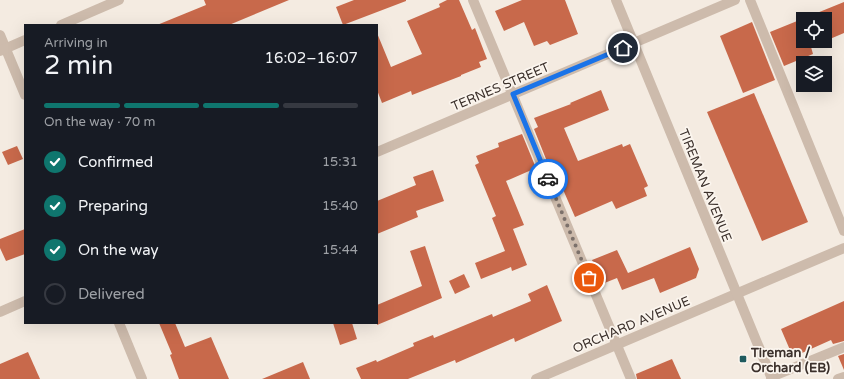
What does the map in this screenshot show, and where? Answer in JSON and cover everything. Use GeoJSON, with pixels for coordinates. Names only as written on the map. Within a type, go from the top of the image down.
{"type":"FeatureCollection","features":[{"type":"Feature","properties":{"kind":"street"},"geometry":{"type":"LineString","coordinates":[[63,24],[119,0]]}},
{"type":"Feature","properties":{"kind":"street"},"geometry":{"type":"LineString","coordinates":[[473,0],[631,379]]}},
{"type":"Feature","properties":{"kind":"street","name":"TIREMAN AVENUE"},"geometry":{"type":"LineString","coordinates":[[616,0],[772,378]]}},
{"type":"Feature","properties":{"kind":"street","name":"TERNES STREET"},"geometry":{"type":"LineString","coordinates":[[378,152],[735,0]]}},
{"type":"Feature","properties":{"kind":"street"},"geometry":{"type":"LineString","coordinates":[[750,0],[844,231]]}},
{"type":"Feature","properties":{"kind":"street"},"geometry":{"type":"LineString","coordinates":[[0,35],[3,50],[24,93]]}},
{"type":"Feature","properties":{"kind":"street"},"geometry":{"type":"LineString","coordinates":[[3,50],[24,40]]}},
{"type":"Feature","properties":{"kind":"street","name":"ORCHARD AVENUE"},"geometry":{"type":"LineString","coordinates":[[536,379],[844,248]]}},
{"type":"Feature","properties":{"kind":"street"},"geometry":{"type":"LineString","coordinates":[[0,312],[24,301]]}},
{"type":"Feature","properties":{"kind":"street"},"geometry":{"type":"LineString","coordinates":[[119,324],[142,379]]}},
{"type":"Feature","properties":{"kind":"street"},"geometry":{"type":"LineString","coordinates":[[772,378],[844,348]]}},
{"type":"Feature","properties":{"kind":"street"},"geometry":{"type":"LineString","coordinates":[[838,379],[844,377]]}},
{"type":"Feature","properties":{"kind":"building"},"geometry":{"type":"Polygon","coordinates":[[[204,0],[289,0],[231,24],[159,24],[206,5],[204,0]]]}},
{"type":"Feature","properties":{"kind":"building"},"geometry":{"type":"Polygon","coordinates":[[[354,0],[406,0],[346,24],[343,24],[336,7],[354,0]]]}},
{"type":"Feature","properties":{"kind":"building"},"geometry":{"type":"Polygon","coordinates":[[[447,0],[459,0],[472,30],[475,28],[487,59],[479,62],[481,67],[461,76],[412,95],[411,91],[382,103],[378,93],[378,35],[391,67],[422,54],[407,21],[440,7],[439,4],[447,0]]]}},
{"type":"Feature","properties":{"kind":"building"},"geometry":{"type":"Polygon","coordinates":[[[522,0],[565,0],[578,34],[550,45],[547,41],[534,46],[524,22],[504,31],[495,11],[522,0]]]}},
{"type":"Feature","properties":{"kind":"building"},"geometry":{"type":"Polygon","coordinates":[[[844,2],[844,33],[832,38],[832,12],[819,12],[844,2]]]}},
{"type":"Feature","properties":{"kind":"building"},"geometry":{"type":"Polygon","coordinates":[[[796,21],[796,48],[811,48],[813,54],[808,56],[796,56],[796,61],[784,66],[770,32],[796,21]]]}},
{"type":"Feature","properties":{"kind":"building"},"geometry":{"type":"Polygon","coordinates":[[[752,22],[775,80],[743,93],[720,36],[752,22]]]}},
{"type":"Feature","properties":{"kind":"building"},"geometry":{"type":"Polygon","coordinates":[[[601,90],[609,110],[564,128],[578,161],[622,144],[623,147],[630,144],[648,186],[644,188],[647,196],[616,209],[612,201],[575,217],[551,162],[548,164],[534,129],[538,127],[534,118],[571,104],[570,103],[601,90]]]}},
{"type":"Feature","properties":{"kind":"building"},"geometry":{"type":"Polygon","coordinates":[[[754,93],[808,222],[762,241],[707,112],[754,93]]]}},
{"type":"Feature","properties":{"kind":"building"},"geometry":{"type":"Polygon","coordinates":[[[522,134],[536,168],[506,181],[524,225],[513,229],[527,265],[512,271],[511,267],[481,279],[475,263],[505,251],[492,218],[496,216],[475,165],[479,163],[476,156],[499,147],[498,143],[522,134]]]}},
{"type":"Feature","properties":{"kind":"building"},"geometry":{"type":"Polygon","coordinates":[[[17,146],[23,159],[8,165],[2,152],[17,146]]]}},
{"type":"Feature","properties":{"kind":"building"},"geometry":{"type":"Polygon","coordinates":[[[433,170],[444,201],[416,211],[418,217],[378,234],[378,201],[416,185],[413,177],[433,170]]]}},
{"type":"Feature","properties":{"kind":"building"},"geometry":{"type":"Polygon","coordinates":[[[24,229],[24,254],[6,261],[0,248],[0,239],[24,229]]]}},
{"type":"Feature","properties":{"kind":"building"},"geometry":{"type":"Polygon","coordinates":[[[425,246],[442,298],[377,325],[378,305],[422,286],[410,251],[425,246]]]}},
{"type":"Feature","properties":{"kind":"building"},"geometry":{"type":"Polygon","coordinates":[[[690,247],[699,269],[696,278],[660,293],[654,278],[622,290],[617,278],[602,284],[592,260],[617,250],[628,273],[690,247]]]}},
{"type":"Feature","properties":{"kind":"building"},"geometry":{"type":"Polygon","coordinates":[[[464,274],[470,287],[455,294],[449,281],[464,274]]]}},
{"type":"Feature","properties":{"kind":"building"},"geometry":{"type":"Polygon","coordinates":[[[547,285],[562,321],[515,342],[514,338],[456,363],[455,360],[408,379],[361,379],[356,368],[376,360],[377,362],[414,346],[413,343],[433,335],[434,338],[492,314],[493,317],[531,301],[528,294],[547,285]]]}},
{"type":"Feature","properties":{"kind":"building"},"geometry":{"type":"Polygon","coordinates":[[[844,301],[844,341],[833,344],[831,340],[793,357],[781,329],[844,301]]]}},
{"type":"Feature","properties":{"kind":"building"},"geometry":{"type":"Polygon","coordinates":[[[159,324],[175,324],[185,347],[211,337],[229,379],[179,379],[170,355],[172,354],[159,324]]]}},
{"type":"Feature","properties":{"kind":"building"},"geometry":{"type":"Polygon","coordinates":[[[333,324],[352,324],[357,339],[340,345],[333,324]]]}},
{"type":"Feature","properties":{"kind":"building"},"geometry":{"type":"Polygon","coordinates":[[[28,352],[40,379],[0,379],[0,364],[28,352]]]}},
{"type":"Feature","properties":{"kind":"building"},"geometry":{"type":"Polygon","coordinates":[[[844,354],[844,370],[838,356],[844,354]]]}},
{"type":"Feature","properties":{"kind":"building"},"geometry":{"type":"Polygon","coordinates":[[[672,359],[681,379],[637,379],[636,374],[672,359]]]}},
{"type":"Feature","properties":{"kind":"building"},"geometry":{"type":"Polygon","coordinates":[[[303,362],[310,379],[262,379],[303,362]]]}},
{"type":"Feature","properties":{"kind":"way so far"},"geometry":{"type":"LineString","coordinates":[[548,179],[589,278]]}},
{"type":"Feature","properties":{"kind":"place","name":"Tireman / Orchard (EB)"},"geometry":{"type":"Point","coordinates":[743,359]}},
{"type":"Feature","properties":{"kind":"route"},"geometry":{"type":"LineString","coordinates":[[548,179],[513,94],[623,48]]}}]}
